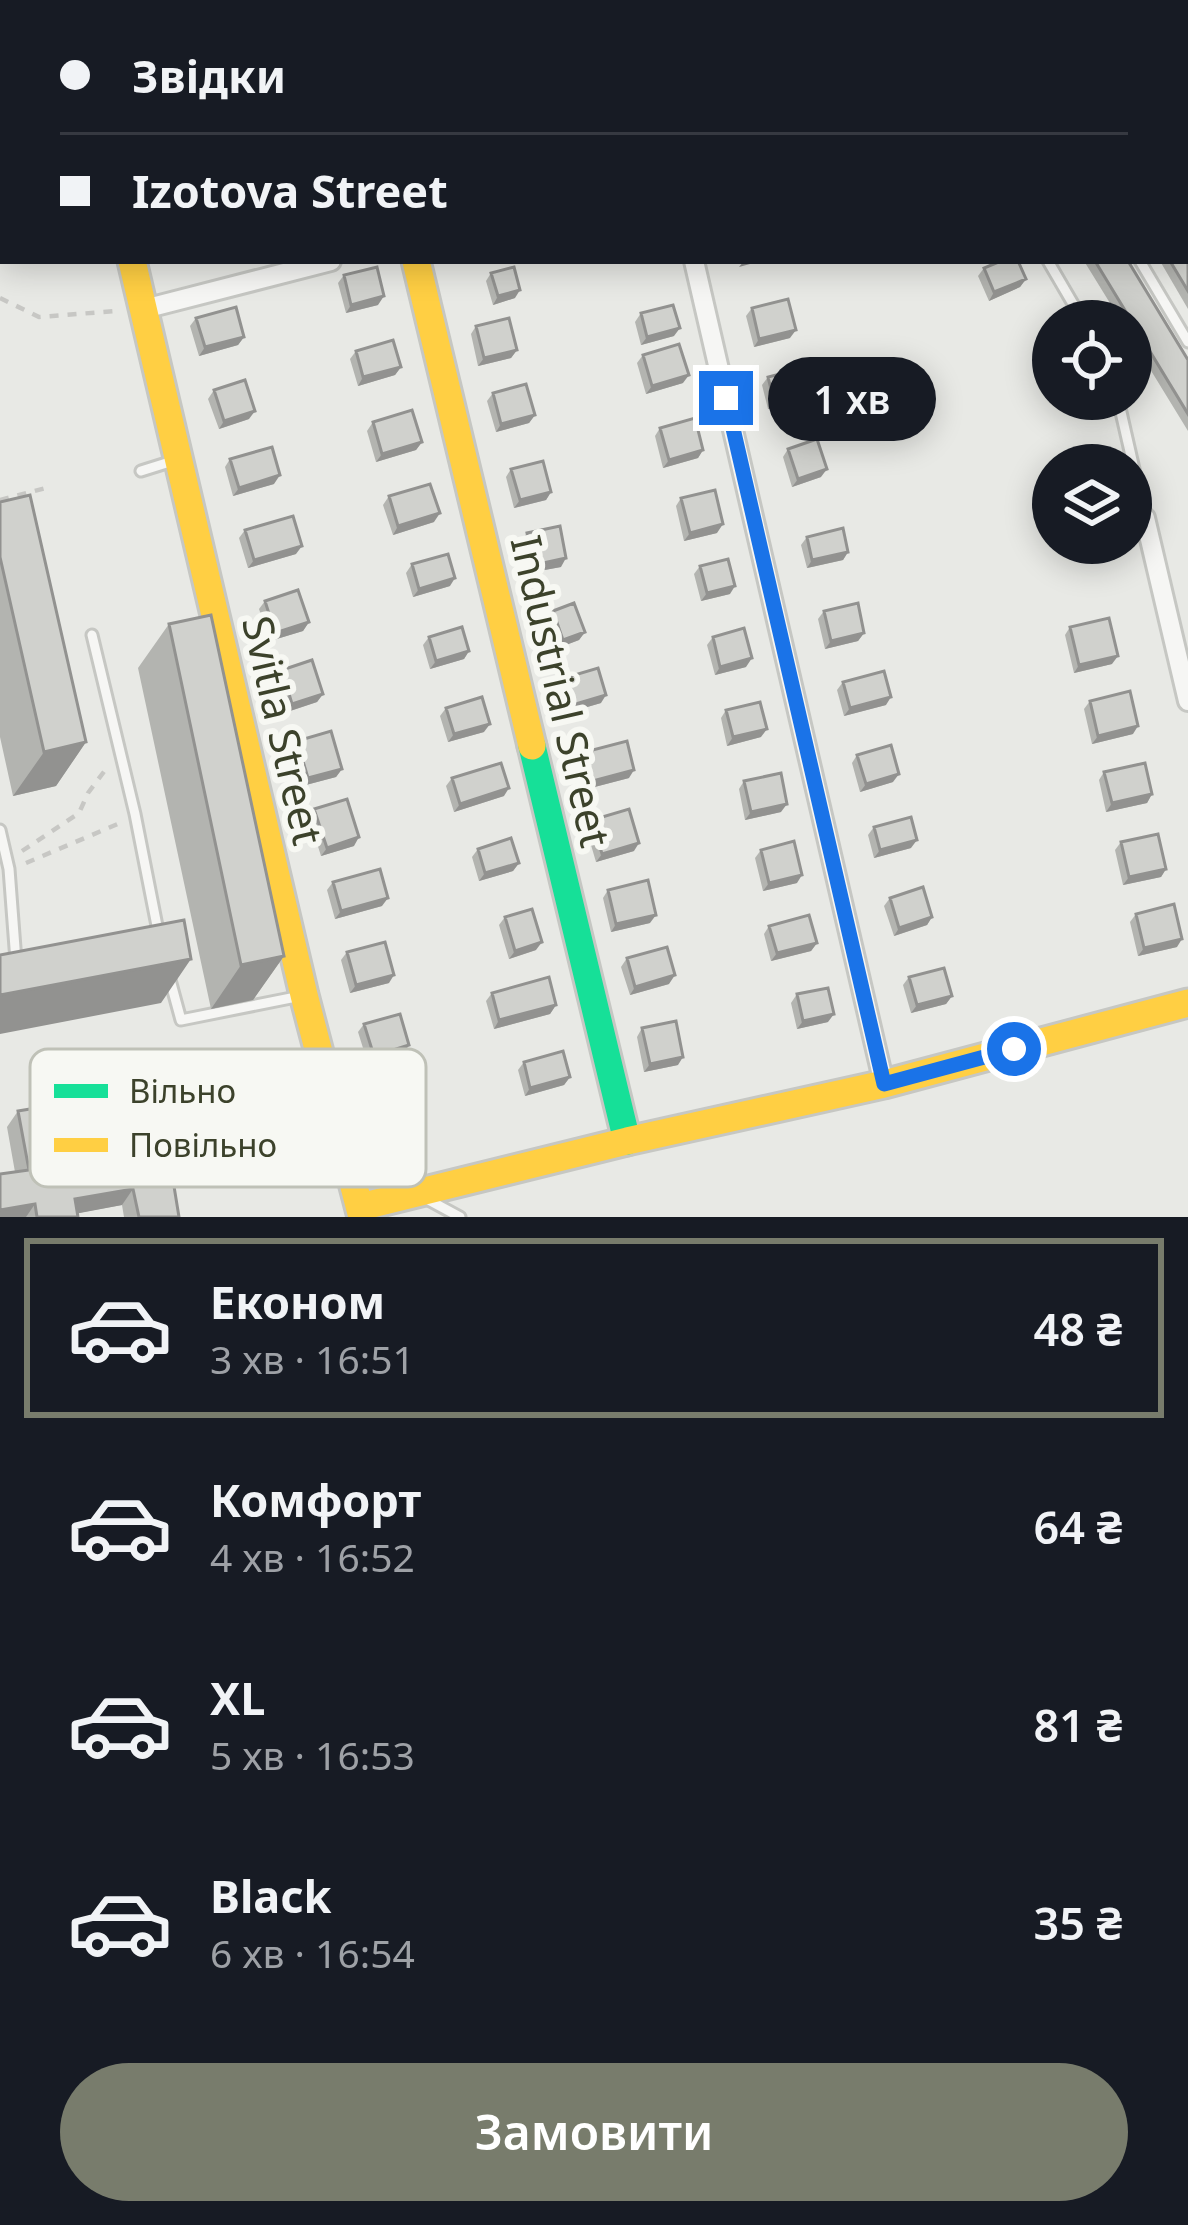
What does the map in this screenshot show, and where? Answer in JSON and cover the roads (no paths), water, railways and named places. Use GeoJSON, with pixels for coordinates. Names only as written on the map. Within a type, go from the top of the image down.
{"type":"FeatureCollection","features":[{"type":"Feature","properties":{"kind":"street","name":"Svitla Street"},"geometry":{"type":"LineString","coordinates":[[133,264],[318,1049]]}},
{"type":"Feature","properties":{"kind":"street"},"geometry":{"type":"LineString","coordinates":[[144,309],[319,264]]}},
{"type":"Feature","properties":{"kind":"street","name":"Industrial Street"},"geometry":{"type":"LineString","coordinates":[[417,264],[627,1141]]}},
{"type":"Feature","properties":{"kind":"street"},"geometry":{"type":"LineString","coordinates":[[695,264],[884,1084]]}},
{"type":"Feature","properties":{"kind":"street"},"geometry":{"type":"LineString","coordinates":[[1152,548],[1188,701]]}},
{"type":"Feature","properties":{"kind":"street"},"geometry":{"type":"LineString","coordinates":[[360,1212],[417,1193],[884,1084],[1188,1003]]}},
{"type":"Feature","properties":{"kind":"lane"},"geometry":{"type":"LineString","coordinates":[[1050,264],[1071,300]]}},
{"type":"Feature","properties":{"kind":"lane"},"geometry":{"type":"LineString","coordinates":[[1142,264],[1188,342]]}},
{"type":"Feature","properties":{"kind":"lane"},"geometry":{"type":"LineString","coordinates":[[142,471],[176,460]]}},
{"type":"Feature","properties":{"kind":"lane"},"geometry":{"type":"LineString","coordinates":[[92,635],[181,1020],[304,995]]}},
{"type":"Feature","properties":{"kind":"lane"},"geometry":{"type":"LineString","coordinates":[[0,830],[9,866],[16,967]]}},
{"type":"Feature","properties":{"kind":"lane"},"geometry":{"type":"LineString","coordinates":[[138,940],[159,936]]}},
{"type":"Feature","properties":{"kind":"lane"},"geometry":{"type":"LineString","coordinates":[[0,970],[36,962]]}},
{"type":"Feature","properties":{"kind":"lane"},"geometry":{"type":"LineString","coordinates":[[417,1193],[460,1217]]}}]}
